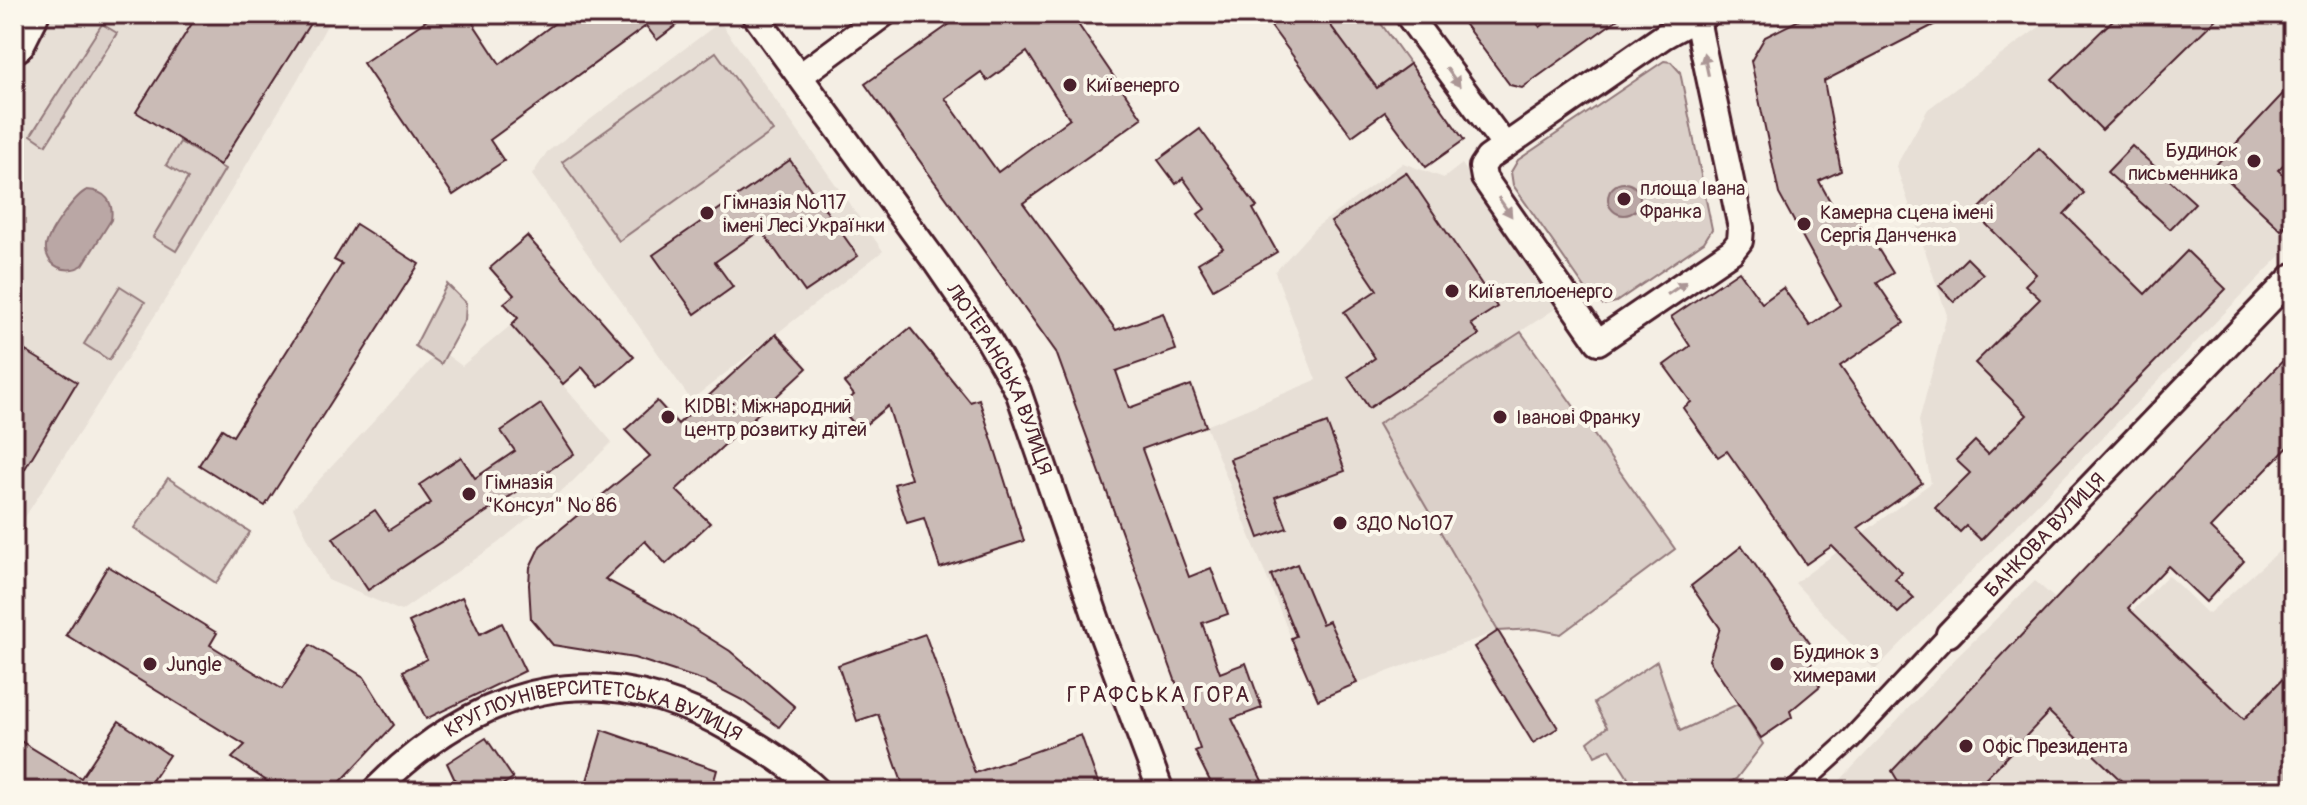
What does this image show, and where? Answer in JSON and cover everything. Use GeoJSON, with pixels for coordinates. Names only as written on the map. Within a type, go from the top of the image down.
{"type":"FeatureCollection","features":[{"type":"Feature","properties":{"kind":"main road"},"geometry":{"type":"LineString","coordinates":[[14,42],[28,14]]}},
{"type":"Feature","properties":{"kind":"street","name":"ЛЮТЕРАНСЬКА ВУЛИЦЯ"},"geometry":{"type":"LineString","coordinates":[[754,14],[970,312],[1018,391],[1100,629],[1161,791]]}},
{"type":"Feature","properties":{"kind":"street"},"geometry":{"type":"LineString","coordinates":[[800,76],[884,14]]}},
{"type":"Feature","properties":{"kind":"street"},"geometry":{"type":"LineString","coordinates":[[1407,14],[1505,146]]}},
{"type":"Feature","properties":{"kind":"street"},"geometry":{"type":"LineString","coordinates":[[1700,16],[1741,228],[1740,241],[1732,251],[1598,342],[1484,178],[1484,162],[1505,146],[1664,36],[1700,16]]}},
{"type":"Feature","properties":{"kind":"street","name":"БАНКОВА ВУЛИЦЯ"},"geometry":{"type":"LineString","coordinates":[[1794,791],[1850,740],[2293,276]]}},
{"type":"Feature","properties":{"kind":"street","name":"КРУГЛОУНІВЕРСИТЕТСЬКА ВУЛИЦЯ"},"geometry":{"type":"LineString","coordinates":[[374,791],[407,758],[470,717],[533,694],[585,685],[616,688],[670,701],[711,717],[791,766],[818,791]]}},
{"type":"Feature","properties":{"kind":"shaded area"},"geometry":{"type":"Polygon","coordinates":[[[49,14],[333,14],[298,79],[170,292],[14,534],[14,69],[49,14]]]}},
{"type":"Feature","properties":{"kind":"shaded area"},"geometry":{"type":"Polygon","coordinates":[[[1322,14],[1374,14],[1410,64],[1377,88],[1322,14]]]}},
{"type":"Feature","properties":{"kind":"shaded area"},"geometry":{"type":"Polygon","coordinates":[[[2057,14],[2293,14],[2293,243],[1875,670],[1795,583],[1931,483],[1919,421],[1947,315],[1896,166],[1928,109],[2057,14]]]}},
{"type":"Feature","properties":{"kind":"shaded area","name":"Гімназія №117 імені Лесі Українки"},"geometry":{"type":"Polygon","coordinates":[[[720,22],[883,251],[691,400],[532,175],[547,152],[720,22]]]}},
{"type":"Feature","properties":{"kind":"shaded area"},"geometry":{"type":"Polygon","coordinates":[[[102,24],[117,33],[46,145],[31,135],[102,24]]]}},
{"type":"Feature","properties":{"kind":"shaded area"},"geometry":{"type":"Polygon","coordinates":[[[716,52],[773,131],[619,241],[562,162],[716,52]]]}},
{"type":"Feature","properties":{"kind":"shaded area"},"geometry":{"type":"Polygon","coordinates":[[[1664,61],[1671,62],[1680,72],[1712,229],[1704,242],[1616,302],[1603,305],[1591,297],[1513,185],[1511,172],[1518,160],[1664,61]]]}},
{"type":"Feature","properties":{"kind":"shaded area"},"geometry":{"type":"Polygon","coordinates":[[[180,142],[225,169],[176,251],[153,237],[188,178],[166,165],[180,142]]]}},
{"type":"Feature","properties":{"kind":"shaded area"},"geometry":{"type":"Polygon","coordinates":[[[1403,163],[1444,178],[1462,164],[1558,307],[1378,424],[1498,631],[1357,683],[1329,621],[1291,638],[1206,426],[1316,380],[1275,272],[1315,228],[1403,163]]]}},
{"type":"Feature","properties":{"kind":"shaded area"},"geometry":{"type":"Polygon","coordinates":[[[1624,183],[1635,188],[1640,199],[1635,210],[1624,215],[1613,210],[1608,199],[1613,188],[1624,183]]]}},
{"type":"Feature","properties":{"kind":"shaded area"},"geometry":{"type":"Polygon","coordinates":[[[87,190],[104,195],[110,203],[111,220],[83,265],[61,268],[47,256],[48,240],[69,206],[87,190]]]}},
{"type":"Feature","properties":{"kind":"shaded area"},"geometry":{"type":"Polygon","coordinates":[[[447,284],[466,303],[465,320],[441,364],[415,346],[447,284]]]}},
{"type":"Feature","properties":{"kind":"shaded area"},"geometry":{"type":"Polygon","coordinates":[[[120,286],[145,302],[109,360],[84,344],[120,286]]]}},
{"type":"Feature","properties":{"kind":"shaded area"},"geometry":{"type":"Polygon","coordinates":[[[511,325],[612,442],[572,482],[498,543],[401,611],[328,580],[293,508],[440,350],[462,366],[511,325]]]}},
{"type":"Feature","properties":{"kind":"shaded area"},"geometry":{"type":"Polygon","coordinates":[[[1521,332],[1675,549],[1561,634],[1536,629],[1498,631],[1378,424],[1521,332]]]}},
{"type":"Feature","properties":{"kind":"shaded area"},"geometry":{"type":"Polygon","coordinates":[[[168,478],[250,532],[216,583],[134,528],[168,478]]]}},
{"type":"Feature","properties":{"kind":"shaded area"},"geometry":{"type":"Polygon","coordinates":[[[2293,539],[2293,791],[1830,791],[1956,658],[2035,581],[2103,641],[2168,575],[2208,614],[2293,539]]]}},
{"type":"Feature","properties":{"kind":"shaded area"},"geometry":{"type":"Polygon","coordinates":[[[1657,661],[1680,731],[1738,704],[1763,744],[1736,779],[1714,791],[1616,791],[1615,788],[1628,778],[1610,749],[1595,756],[1588,742],[1607,727],[1594,703],[1657,661]]]}},
{"type":"Feature","properties":{"kind":"building"},"geometry":{"type":"Polygon","coordinates":[[[198,14],[316,14],[220,165],[136,112],[198,14]]]}},
{"type":"Feature","properties":{"kind":"building"},"geometry":{"type":"Polygon","coordinates":[[[436,14],[467,14],[500,64],[567,14],[691,14],[657,40],[646,26],[490,140],[504,161],[453,195],[363,63],[436,14]]]}},
{"type":"Feature","properties":{"kind":"building"},"geometry":{"type":"Polygon","coordinates":[[[964,14],[1071,14],[1142,118],[1023,203],[1116,330],[1163,313],[1176,350],[1116,371],[1129,408],[1191,385],[1206,426],[1142,449],[1189,577],[1211,568],[1228,614],[1202,623],[1220,673],[1246,663],[1262,708],[1232,719],[1267,791],[1215,791],[1195,751],[1200,749],[1056,352],[865,84],[964,14]],[[1027,52],[987,81],[981,72],[945,98],[998,172],[1070,119],[1027,52]]]}},
{"type":"Feature","properties":{"kind":"building"},"geometry":{"type":"Polygon","coordinates":[[[1262,14],[1322,14],[1377,88],[1410,64],[1464,140],[1426,167],[1385,112],[1352,136],[1262,14]]]}},
{"type":"Feature","properties":{"kind":"building"},"geometry":{"type":"Polygon","coordinates":[[[1457,14],[1530,14],[1540,27],[1558,14],[1625,14],[1522,88],[1510,85],[1457,14]]]}},
{"type":"Feature","properties":{"kind":"building"},"geometry":{"type":"Polygon","coordinates":[[[1811,14],[1955,14],[1824,81],[1841,171],[1819,181],[1836,212],[1852,207],[1893,273],[1877,283],[1904,323],[1840,366],[1922,483],[1858,528],[1902,572],[1895,579],[1914,598],[1898,613],[1832,546],[1806,564],[1727,451],[1718,457],[1683,408],[1691,402],[1664,365],[1690,346],[1671,317],[1739,271],[1762,303],[1783,288],[1810,326],[1840,305],[1779,194],[1751,61],[1765,37],[1811,14]]]}},
{"type":"Feature","properties":{"kind":"building"},"geometry":{"type":"Polygon","coordinates":[[[2119,14],[2221,14],[2102,130],[2052,79],[2119,14]]]}},
{"type":"Feature","properties":{"kind":"building","name":"Будинок письменника"},"geometry":{"type":"Polygon","coordinates":[[[2293,83],[2293,155],[2278,170],[2293,184],[2293,217],[2281,230],[2214,167],[2293,83]]]}},
{"type":"Feature","properties":{"kind":"building"},"geometry":{"type":"Polygon","coordinates":[[[1200,129],[1257,207],[1253,209],[1277,252],[1213,289],[1198,263],[1223,248],[1198,214],[1205,209],[1183,178],[1176,184],[1158,160],[1200,129]]]}},
{"type":"Feature","properties":{"kind":"building"},"geometry":{"type":"Polygon","coordinates":[[[2132,146],[2195,203],[2170,229],[2107,172],[2132,146]]]}},
{"type":"Feature","properties":{"kind":"building"},"geometry":{"type":"Polygon","coordinates":[[[2039,148],[2084,193],[2064,214],[2145,294],[2187,251],[2226,289],[1981,540],[1966,526],[1960,532],[1935,508],[1970,473],[1956,460],[1975,441],[1988,454],[2027,415],[1975,363],[2040,299],[2025,285],[2036,274],[1975,213],[2039,148]]]}},
{"type":"Feature","properties":{"kind":"building"},"geometry":{"type":"Polygon","coordinates":[[[790,160],[858,256],[805,292],[761,230],[715,262],[733,287],[695,314],[653,255],[790,160]]]}},
{"type":"Feature","properties":{"kind":"building"},"geometry":{"type":"Polygon","coordinates":[[[1406,172],[1497,307],[1471,324],[1479,335],[1369,408],[1348,377],[1375,358],[1344,312],[1377,290],[1331,222],[1406,172]]]}},
{"type":"Feature","properties":{"kind":"building"},"geometry":{"type":"Polygon","coordinates":[[[356,224],[419,264],[265,506],[199,465],[222,429],[233,436],[342,264],[334,260],[356,224]]]}},
{"type":"Feature","properties":{"kind":"building"},"geometry":{"type":"Polygon","coordinates":[[[527,236],[634,357],[599,387],[582,367],[563,384],[511,325],[518,318],[504,303],[514,295],[490,268],[527,236]]]}},
{"type":"Feature","properties":{"kind":"building"},"geometry":{"type":"Polygon","coordinates":[[[1967,258],[1983,274],[1954,302],[1939,286],[1967,258]]]}},
{"type":"Feature","properties":{"kind":"building"},"geometry":{"type":"Polygon","coordinates":[[[910,328],[970,402],[979,399],[1024,541],[940,568],[924,518],[907,523],[894,484],[911,479],[888,406],[859,430],[840,407],[854,395],[844,383],[910,328]]]}},
{"type":"Feature","properties":{"kind":"building"},"geometry":{"type":"Polygon","coordinates":[[[776,334],[807,368],[676,490],[710,523],[666,564],[645,541],[605,579],[671,614],[730,651],[795,707],[779,727],[742,700],[705,681],[634,658],[553,645],[531,619],[529,585],[530,567],[540,546],[650,456],[625,430],[657,401],[678,424],[776,334]]]}},
{"type":"Feature","properties":{"kind":"building"},"geometry":{"type":"Polygon","coordinates":[[[14,344],[77,382],[14,487],[14,344]]]}},
{"type":"Feature","properties":{"kind":"building"},"geometry":{"type":"Polygon","coordinates":[[[2293,350],[2293,442],[2210,528],[2244,561],[2206,602],[2168,566],[2128,608],[2244,719],[2293,668],[2293,791],[2132,791],[2049,712],[1974,791],[1904,791],[1892,771],[2293,350]]]}},
{"type":"Feature","properties":{"kind":"building","name":"Гімназія \"Консул\" № 86"},"geometry":{"type":"Polygon","coordinates":[[[541,404],[574,454],[368,590],[333,538],[375,510],[389,530],[431,503],[419,485],[461,457],[475,478],[515,451],[501,431],[541,404]]]}},
{"type":"Feature","properties":{"kind":"building"},"geometry":{"type":"Polygon","coordinates":[[[1327,423],[1345,471],[1275,497],[1287,528],[1259,538],[1230,459],[1327,423]]]}},
{"type":"Feature","properties":{"kind":"building"},"geometry":{"type":"Polygon","coordinates":[[[1742,546],[1818,655],[1808,668],[1820,686],[1790,711],[1792,717],[1761,738],[1709,660],[1720,628],[1691,586],[1742,546]]]}},
{"type":"Feature","properties":{"kind":"building"},"geometry":{"type":"Polygon","coordinates":[[[1297,564],[1322,624],[1329,621],[1357,683],[1318,700],[1291,638],[1296,636],[1271,575],[1297,564]]]}},
{"type":"Feature","properties":{"kind":"building"},"geometry":{"type":"Polygon","coordinates":[[[108,566],[217,633],[210,645],[282,689],[310,645],[364,677],[394,725],[332,791],[282,791],[232,758],[245,745],[66,635],[108,566]]]}},
{"type":"Feature","properties":{"kind":"building"},"geometry":{"type":"Polygon","coordinates":[[[462,597],[480,634],[502,623],[525,671],[426,719],[403,671],[427,659],[409,622],[462,597]]]}},
{"type":"Feature","properties":{"kind":"building"},"geometry":{"type":"Polygon","coordinates":[[[1498,631],[1558,728],[1533,743],[1474,647],[1498,631]]]}},
{"type":"Feature","properties":{"kind":"building"},"geometry":{"type":"Polygon","coordinates":[[[925,634],[975,773],[1081,735],[1101,791],[905,791],[878,714],[857,721],[838,665],[925,634]]]}},
{"type":"Feature","properties":{"kind":"building"},"geometry":{"type":"Polygon","coordinates":[[[119,721],[169,755],[145,791],[14,791],[14,737],[81,778],[119,721]]]}},
{"type":"Feature","properties":{"kind":"building"},"geometry":{"type":"Polygon","coordinates":[[[602,730],[717,770],[711,791],[584,791],[602,730]]]}},
{"type":"Feature","properties":{"kind":"building"},"geometry":{"type":"Polygon","coordinates":[[[486,738],[513,778],[493,791],[460,791],[447,763],[486,738]]]}},
{"type":"Feature","properties":{"kind":"place","name":"Київенерго"},"geometry":{"type":"Point","coordinates":[1070,85]}},
{"type":"Feature","properties":{"kind":"place","name":"Будинок письменника"},"geometry":{"type":"Point","coordinates":[2254,161]}},
{"type":"Feature","properties":{"kind":"place","name":"площа Івана Франка"},"geometry":{"type":"Point","coordinates":[1624,199]}},
{"type":"Feature","properties":{"kind":"place","name":"Гімназія №117 імені Лесі Українки"},"geometry":{"type":"Point","coordinates":[707,213]}},
{"type":"Feature","properties":{"kind":"place","name":"Камерна сцена імені Сергія Данченка"},"geometry":{"type":"Point","coordinates":[1804,224]}},
{"type":"Feature","properties":{"kind":"place","name":"Київтеплоенерго"},"geometry":{"type":"Point","coordinates":[1452,291]}},
{"type":"Feature","properties":{"kind":"place","name":"KIDBI: Міжнародний центр розвитку дітей"},"geometry":{"type":"Point","coordinates":[668,417]}},
{"type":"Feature","properties":{"kind":"place","name":"Іванові Франку"},"geometry":{"type":"Point","coordinates":[1500,417]}},
{"type":"Feature","properties":{"kind":"place","name":"Гімназія \"Консул\" № 86"},"geometry":{"type":"Point","coordinates":[469,494]}},
{"type":"Feature","properties":{"kind":"place","name":"ЗДО №107"},"geometry":{"type":"Point","coordinates":[1340,523]}},
{"type":"Feature","properties":{"kind":"place","name":"Jungle"},"geometry":{"type":"Point","coordinates":[150,664]}},
{"type":"Feature","properties":{"kind":"place","name":"Будинок з химерами"},"geometry":{"type":"Point","coordinates":[1777,664]}},
{"type":"Feature","properties":{"kind":"place","name":"Офіс Президента"},"geometry":{"type":"Point","coordinates":[1966,746]}},
{"type":"Feature","properties":{"kind":"district","name":"ГРАФСЬКА ГОРА"},"geometry":{"type":"Point","coordinates":[1159,694]}}]}
